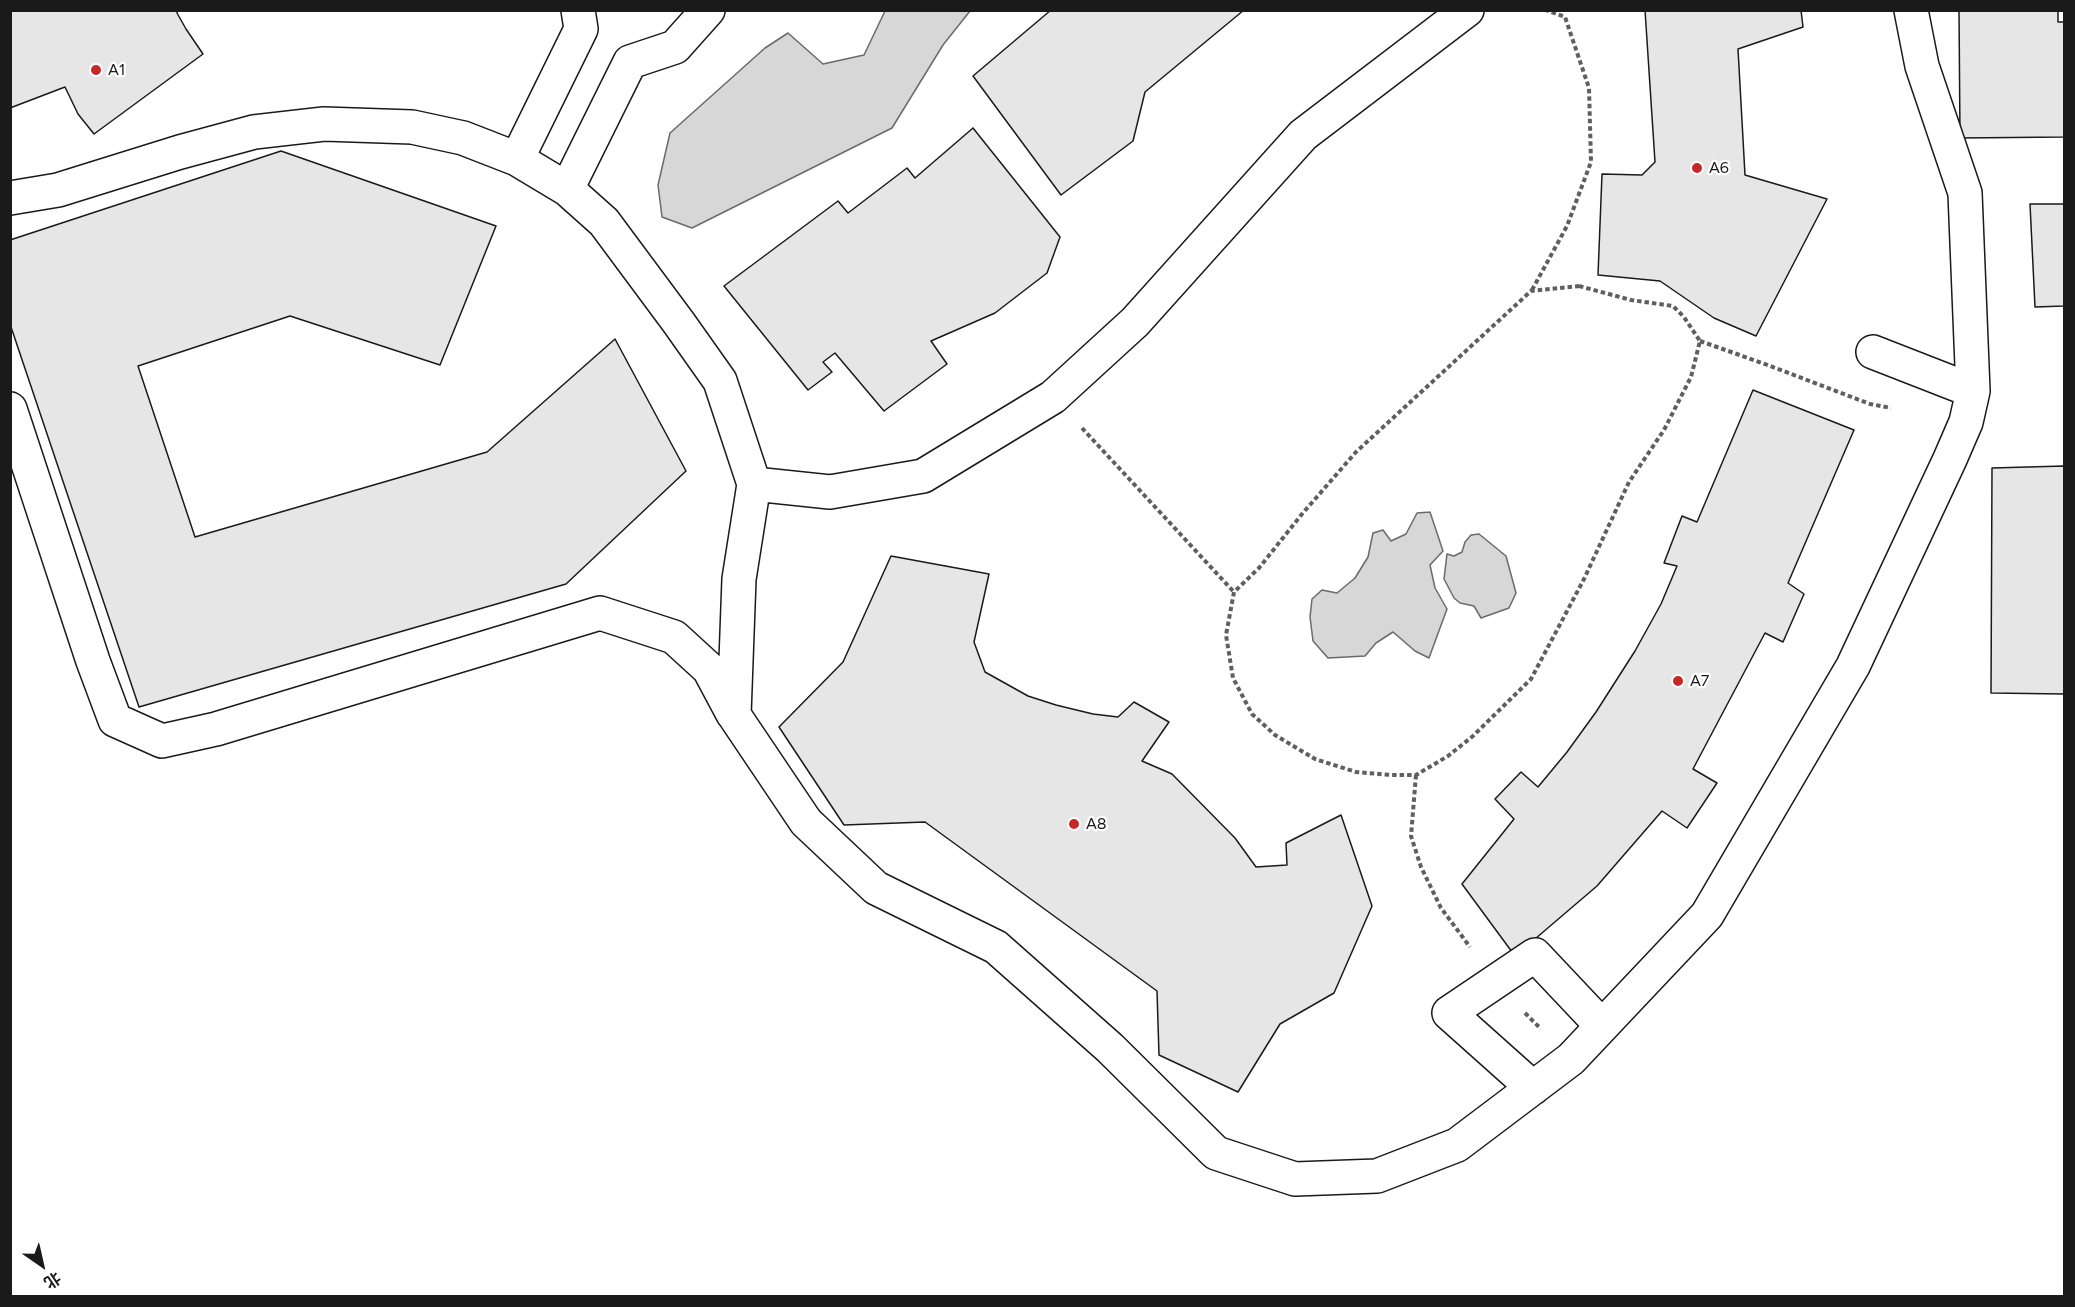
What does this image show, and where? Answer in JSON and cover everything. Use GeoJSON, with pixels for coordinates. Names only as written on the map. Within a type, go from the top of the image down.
{"type":"FeatureCollection","features":[{"type":"Feature","properties":{"kind":"street"},"geometry":{"type":"LineString","coordinates":[[517,159],[581,29],[578,10]]}},
{"type":"Feature","properties":{"kind":"street"},"geometry":{"type":"LineString","coordinates":[[567,189],[630,62],[675,47],[708,10]]}},
{"type":"Feature","properties":{"kind":"street"},"geometry":{"type":"LineString","coordinates":[[754,484],[830,492],[923,476],[1053,397],[1135,322],[1303,135],[1467,10]]}},
{"type":"Feature","properties":{"kind":"street"},"geometry":{"type":"LineString","coordinates":[[10,409],[93,661],[115,720],[162,741],[216,729],[600,613],[674,637],[709,669],[734,716],[806,822],[876,888],[996,948],[1110,1048],[1215,1153],[1295,1179],[1377,1176],[1457,1145],[1571,1059],[1707,915],[1853,666],[1950,459],[1966,422],[1973,391],[1965,193],[1922,66],[1911,10]]}},
{"type":"Feature","properties":{"kind":"street"},"geometry":{"type":"LineString","coordinates":[[10,198],[58,190],[180,152],[254,132],[324,124],[412,127],[463,138],[517,159],[567,189],[604,222],[720,381],[754,484],[739,579],[734,716]]}},
{"type":"Feature","properties":{"kind":"street"},"geometry":{"type":"LineString","coordinates":[[1873,352],[1973,391]]}},
{"type":"Feature","properties":{"kind":"street"},"geometry":{"type":"LineString","coordinates":[[1533,1088],[1449,1012],[1535,955],[1602,1026]]}},
{"type":"Feature","properties":{"kind":"path"},"geometry":{"type":"LineString","coordinates":[[1546,10],[1565,16],[1589,88],[1592,162],[1568,226],[1531,291],[1356,452],[1259,568],[1234,592],[1226,635],[1233,678],[1252,714],[1275,735],[1315,759],[1356,772],[1416,775],[1448,756],[1473,736],[1532,679],[1584,579],[1629,482],[1664,430],[1691,378],[1700,341]]}},
{"type":"Feature","properties":{"kind":"path"},"geometry":{"type":"LineString","coordinates":[[1531,291],[1579,286],[1631,300],[1673,306],[1684,317],[1700,341],[1870,404],[1902,410]]}},
{"type":"Feature","properties":{"kind":"path"},"geometry":{"type":"LineString","coordinates":[[1053,397],[1234,592]]}},
{"type":"Feature","properties":{"kind":"path"},"geometry":{"type":"LineString","coordinates":[[1416,775],[1412,836],[1421,867],[1441,908],[1496,981],[1571,1059]]}},
{"type":"Feature","properties":{"kind":"shaded area"},"geometry":{"type":"Polygon","coordinates":[[[885,11],[970,11],[943,45],[892,128],[692,228],[662,217],[658,185],[670,133],[765,48],[788,33],[823,64],[864,55],[885,11]]]}},
{"type":"Feature","properties":{"kind":"shaded area"},"geometry":{"type":"Polygon","coordinates":[[[1430,512],[1443,551],[1430,565],[1435,588],[1447,609],[1429,658],[1415,651],[1393,632],[1376,643],[1365,656],[1328,658],[1313,641],[1310,617],[1312,599],[1322,590],[1337,593],[1355,578],[1368,557],[1373,533],[1383,530],[1391,541],[1406,534],[1417,513],[1430,512]]]}},
{"type":"Feature","properties":{"kind":"shaded area"},"geometry":{"type":"Polygon","coordinates":[[[1479,534],[1506,556],[1516,593],[1509,608],[1481,618],[1474,606],[1460,603],[1454,598],[1444,579],[1447,554],[1454,556],[1462,552],[1465,542],[1471,535],[1479,534]]]}},
{"type":"Feature","properties":{"kind":"building","name":"A1"},"geometry":{"type":"Polygon","coordinates":[[[10,10],[178,10],[177,13],[186,29],[203,54],[94,134],[78,114],[65,87],[10,108],[10,10]]]}},
{"type":"Feature","properties":{"kind":"building"},"geometry":{"type":"Polygon","coordinates":[[[1051,10],[1244,10],[1145,92],[1133,141],[1061,195],[973,76],[1051,10]]]}},
{"type":"Feature","properties":{"kind":"building","name":"A6"},"geometry":{"type":"Polygon","coordinates":[[[1645,10],[1801,10],[1803,27],[1738,49],[1745,175],[1827,199],[1756,336],[1714,318],[1660,281],[1598,275],[1602,174],[1642,175],[1655,162],[1645,10]]]}},
{"type":"Feature","properties":{"kind":"building"},"geometry":{"type":"Polygon","coordinates":[[[1959,10],[2058,10],[2058,22],[2064,22],[2064,137],[1960,138],[1959,10]]]}},
{"type":"Feature","properties":{"kind":"building"},"geometry":{"type":"Polygon","coordinates":[[[973,128],[1060,237],[1047,273],[995,313],[931,341],[947,364],[884,411],[835,353],[823,362],[832,372],[808,390],[724,286],[838,201],[848,213],[907,168],[915,178],[973,128]]]}},
{"type":"Feature","properties":{"kind":"building"},"geometry":{"type":"Polygon","coordinates":[[[281,151],[496,226],[440,365],[290,316],[138,366],[195,537],[487,452],[615,339],[686,471],[566,584],[139,707],[10,324],[10,240],[281,151]]]}},
{"type":"Feature","properties":{"kind":"building"},"geometry":{"type":"Polygon","coordinates":[[[2030,204],[2064,204],[2064,306],[2035,307],[2030,204]]]}},
{"type":"Feature","properties":{"kind":"building","name":"A7"},"geometry":{"type":"Polygon","coordinates":[[[1753,390],[1854,430],[1788,583],[1804,594],[1783,642],[1765,633],[1693,769],[1717,783],[1687,828],[1662,811],[1597,886],[1515,956],[1462,884],[1514,819],[1495,799],[1521,772],[1538,787],[1596,712],[1635,651],[1661,604],[1677,566],[1664,563],[1682,516],[1697,522],[1753,390]]]}},
{"type":"Feature","properties":{"kind":"building"},"geometry":{"type":"Polygon","coordinates":[[[2064,466],[2064,694],[1991,693],[1992,468],[2064,466]]]}},
{"type":"Feature","properties":{"kind":"building","name":"A8"},"geometry":{"type":"Polygon","coordinates":[[[891,556],[989,574],[974,642],[985,672],[1028,696],[1056,705],[1093,714],[1118,717],[1134,702],[1169,722],[1142,761],[1172,774],[1235,838],[1256,867],[1287,865],[1286,843],[1341,815],[1372,906],[1334,993],[1280,1024],[1238,1092],[1159,1055],[1157,991],[925,822],[844,825],[779,727],[843,662],[891,556]]]}},
{"type":"Feature","properties":{"kind":"place","name":"A1"},"geometry":{"type":"Point","coordinates":[96,70]}},
{"type":"Feature","properties":{"kind":"place","name":"A6"},"geometry":{"type":"Point","coordinates":[1697,168]}},
{"type":"Feature","properties":{"kind":"place","name":"A7"},"geometry":{"type":"Point","coordinates":[1678,681]}},
{"type":"Feature","properties":{"kind":"place","name":"A8"},"geometry":{"type":"Point","coordinates":[1074,824]}}]}
